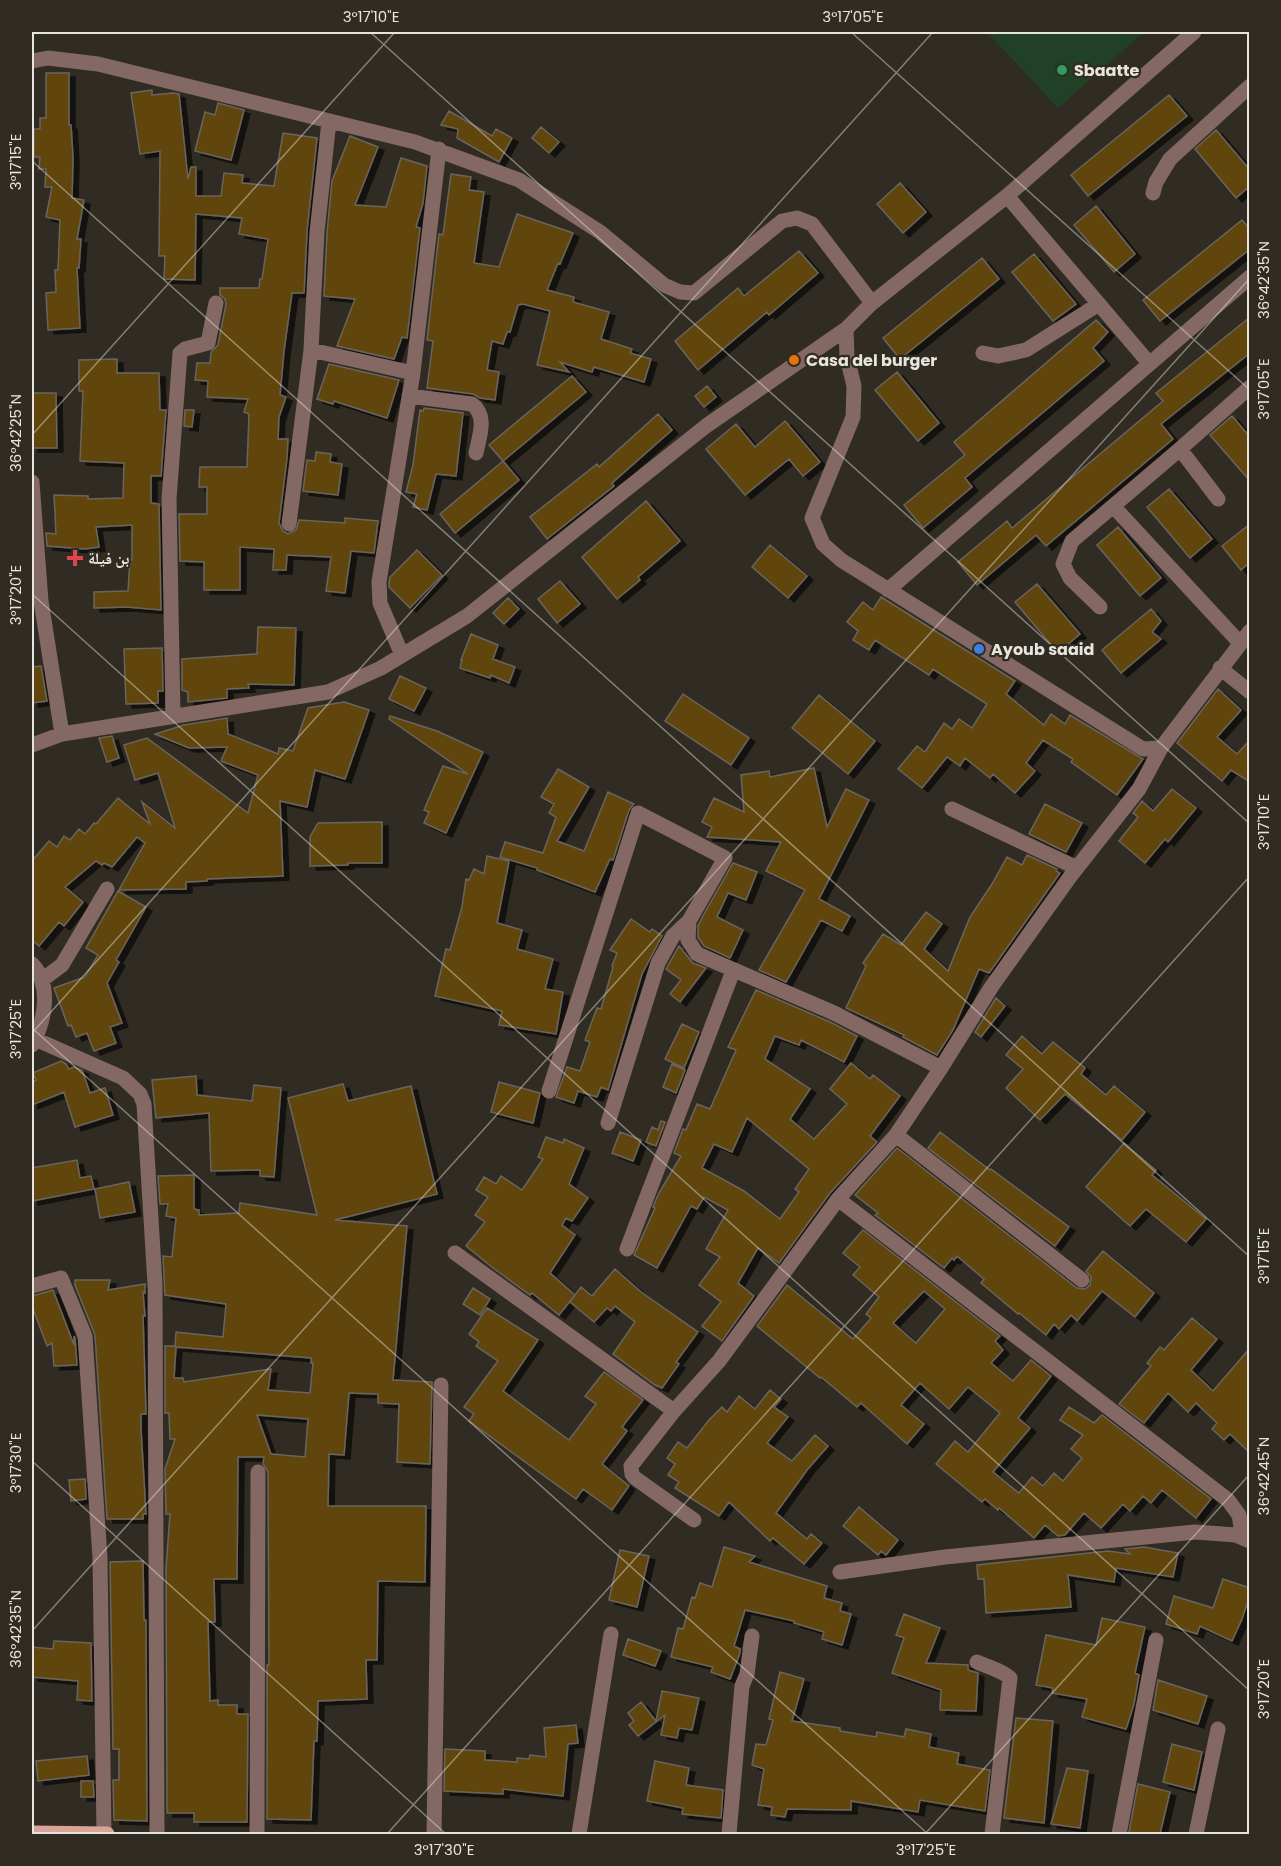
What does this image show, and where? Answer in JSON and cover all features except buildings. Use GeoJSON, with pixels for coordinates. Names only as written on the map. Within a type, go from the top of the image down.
{"type":"FeatureCollection","features":[{"type":"Feature","properties":{"kind":"main road"},"geometry":{"type":"LineString","coordinates":[[33,1833],[105,1834]]}},
{"type":"Feature","properties":{"kind":"street"},"geometry":{"type":"LineString","coordinates":[[32,745],[62,734],[328,692],[381,668],[467,616],[706,426],[846,329],[872,303],[1007,196],[1194,32]]}},
{"type":"Feature","properties":{"kind":"street"},"geometry":{"type":"LineString","coordinates":[[32,61],[48,58],[98,64],[439,149],[519,180],[600,232],[664,285],[680,292],[694,293],[782,221],[797,218],[812,224],[872,303]]}},
{"type":"Feature","properties":{"kind":"street"},"geometry":{"type":"LineString","coordinates":[[1153,193],[1158,176],[1170,159],[1250,86]]}},
{"type":"Feature","properties":{"kind":"street"},"geometry":{"type":"LineString","coordinates":[[289,524],[311,350],[317,232],[329,121]]}},
{"type":"Feature","properties":{"kind":"street"},"geometry":{"type":"LineString","coordinates":[[402,655],[380,603],[379,582],[413,373],[439,149]]}},
{"type":"Feature","properties":{"kind":"street"},"geometry":{"type":"LineString","coordinates":[[1007,196],[1149,363]]}},
{"type":"Feature","properties":{"kind":"street"},"geometry":{"type":"LineString","coordinates":[[888,590],[1250,277]]}},
{"type":"Feature","properties":{"kind":"street"},"geometry":{"type":"LineString","coordinates":[[173,716],[169,499],[180,353],[185,349],[208,343],[216,303]]}},
{"type":"Feature","properties":{"kind":"street"},"geometry":{"type":"LineString","coordinates":[[983,353],[998,356],[1026,350],[1098,304]]}},
{"type":"Feature","properties":{"kind":"street"},"geometry":{"type":"LineString","coordinates":[[846,329],[847,357],[854,386],[853,417],[812,518],[823,544],[841,560],[1143,749],[1161,748]]}},
{"type":"Feature","properties":{"kind":"street"},"geometry":{"type":"LineString","coordinates":[[311,350],[413,373]]}},
{"type":"Feature","properties":{"kind":"street"},"geometry":{"type":"LineString","coordinates":[[1100,607],[1070,578],[1064,564],[1072,541],[1250,387]]}},
{"type":"Feature","properties":{"kind":"street"},"geometry":{"type":"LineString","coordinates":[[409,396],[472,404],[477,408],[482,424],[476,453]]}},
{"type":"Feature","properties":{"kind":"street"},"geometry":{"type":"LineString","coordinates":[[1180,449],[1218,500]]}},
{"type":"Feature","properties":{"kind":"street"},"geometry":{"type":"LineString","coordinates":[[32,482],[41,601],[62,734]]}},
{"type":"Feature","properties":{"kind":"street"},"geometry":{"type":"LineString","coordinates":[[694,1520],[635,1478],[631,1466],[674,1411],[719,1361],[838,1199],[896,1135],[992,986],[1077,868],[1139,789],[1161,748],[1245,637],[1113,506]]}},
{"type":"Feature","properties":{"kind":"street"},"geometry":{"type":"LineString","coordinates":[[1220,668],[1250,692]]}},
{"type":"Feature","properties":{"kind":"street"},"geometry":{"type":"LineString","coordinates":[[952,808],[1077,868]]}},
{"type":"Feature","properties":{"kind":"street"},"geometry":{"type":"LineString","coordinates":[[549,1091],[638,813],[725,858],[689,921],[673,936],[658,963],[608,1123]]}},
{"type":"Feature","properties":{"kind":"street"},"geometry":{"type":"LineString","coordinates":[[42,980],[62,965],[106,889]]}},
{"type":"Feature","properties":{"kind":"street"},"geometry":{"type":"LineString","coordinates":[[689,921],[688,940],[697,954],[834,1013],[941,1068]]}},
{"type":"Feature","properties":{"kind":"street"},"geometry":{"type":"LineString","coordinates":[[32,964],[42,980],[45,993],[43,1012],[33,1042],[123,1078],[140,1094],[144,1104],[154,1284],[157,1834]]}},
{"type":"Feature","properties":{"kind":"street"},"geometry":{"type":"LineString","coordinates":[[627,1249],[733,971]]}},
{"type":"Feature","properties":{"kind":"street"},"geometry":{"type":"LineString","coordinates":[[896,1135],[1082,1280]]}},
{"type":"Feature","properties":{"kind":"street"},"geometry":{"type":"LineString","coordinates":[[838,1199],[1228,1500],[1239,1515],[1246,1539]]}},
{"type":"Feature","properties":{"kind":"street"},"geometry":{"type":"LineString","coordinates":[[455,1253],[674,1411]]}},
{"type":"Feature","properties":{"kind":"street"},"geometry":{"type":"LineString","coordinates":[[32,1286],[61,1278],[85,1336],[100,1558],[105,1834]]}},
{"type":"Feature","properties":{"kind":"street"},"geometry":{"type":"LineString","coordinates":[[434,1834],[441,1384]]}},
{"type":"Feature","properties":{"kind":"street"},"geometry":{"type":"LineString","coordinates":[[257,1834],[258,1472]]}},
{"type":"Feature","properties":{"kind":"street"},"geometry":{"type":"LineString","coordinates":[[840,1572],[945,1557],[1195,1532],[1236,1535],[1246,1539]]}},
{"type":"Feature","properties":{"kind":"street"},"geometry":{"type":"LineString","coordinates":[[579,1834],[611,1634]]}},
{"type":"Feature","properties":{"kind":"street"},"geometry":{"type":"LineString","coordinates":[[729,1834],[742,1686],[747,1674],[752,1636]]}},
{"type":"Feature","properties":{"kind":"street"},"geometry":{"type":"LineString","coordinates":[[1119,1834],[1156,1640]]}},
{"type":"Feature","properties":{"kind":"street"},"geometry":{"type":"LineString","coordinates":[[977,1662],[1006,1673],[1010,1678],[992,1834]]}},
{"type":"Feature","properties":{"kind":"street"},"geometry":{"type":"LineString","coordinates":[[1196,1834],[1218,1729]]}},
{"type":"Feature","properties":{"kind":"green space","name":"Sbaatte"},"geometry":{"type":"Polygon","coordinates":[[[987,32],[1144,32],[1058,108],[987,32]]]}},
{"type":"Feature","properties":{"kind":"place","name":"Sbaatte"},"geometry":{"type":"Point","coordinates":[1062,70]}},
{"type":"Feature","properties":{"kind":"place","name":"Casa del burger"},"geometry":{"type":"Point","coordinates":[794,360]}},
{"type":"Feature","properties":{"kind":"place","name":"بن فيلة"},"geometry":{"type":"Point","coordinates":[75,558]}},
{"type":"Feature","properties":{"kind":"place","name":"Ayoub saaid"},"geometry":{"type":"Point","coordinates":[979,649]}}]}
